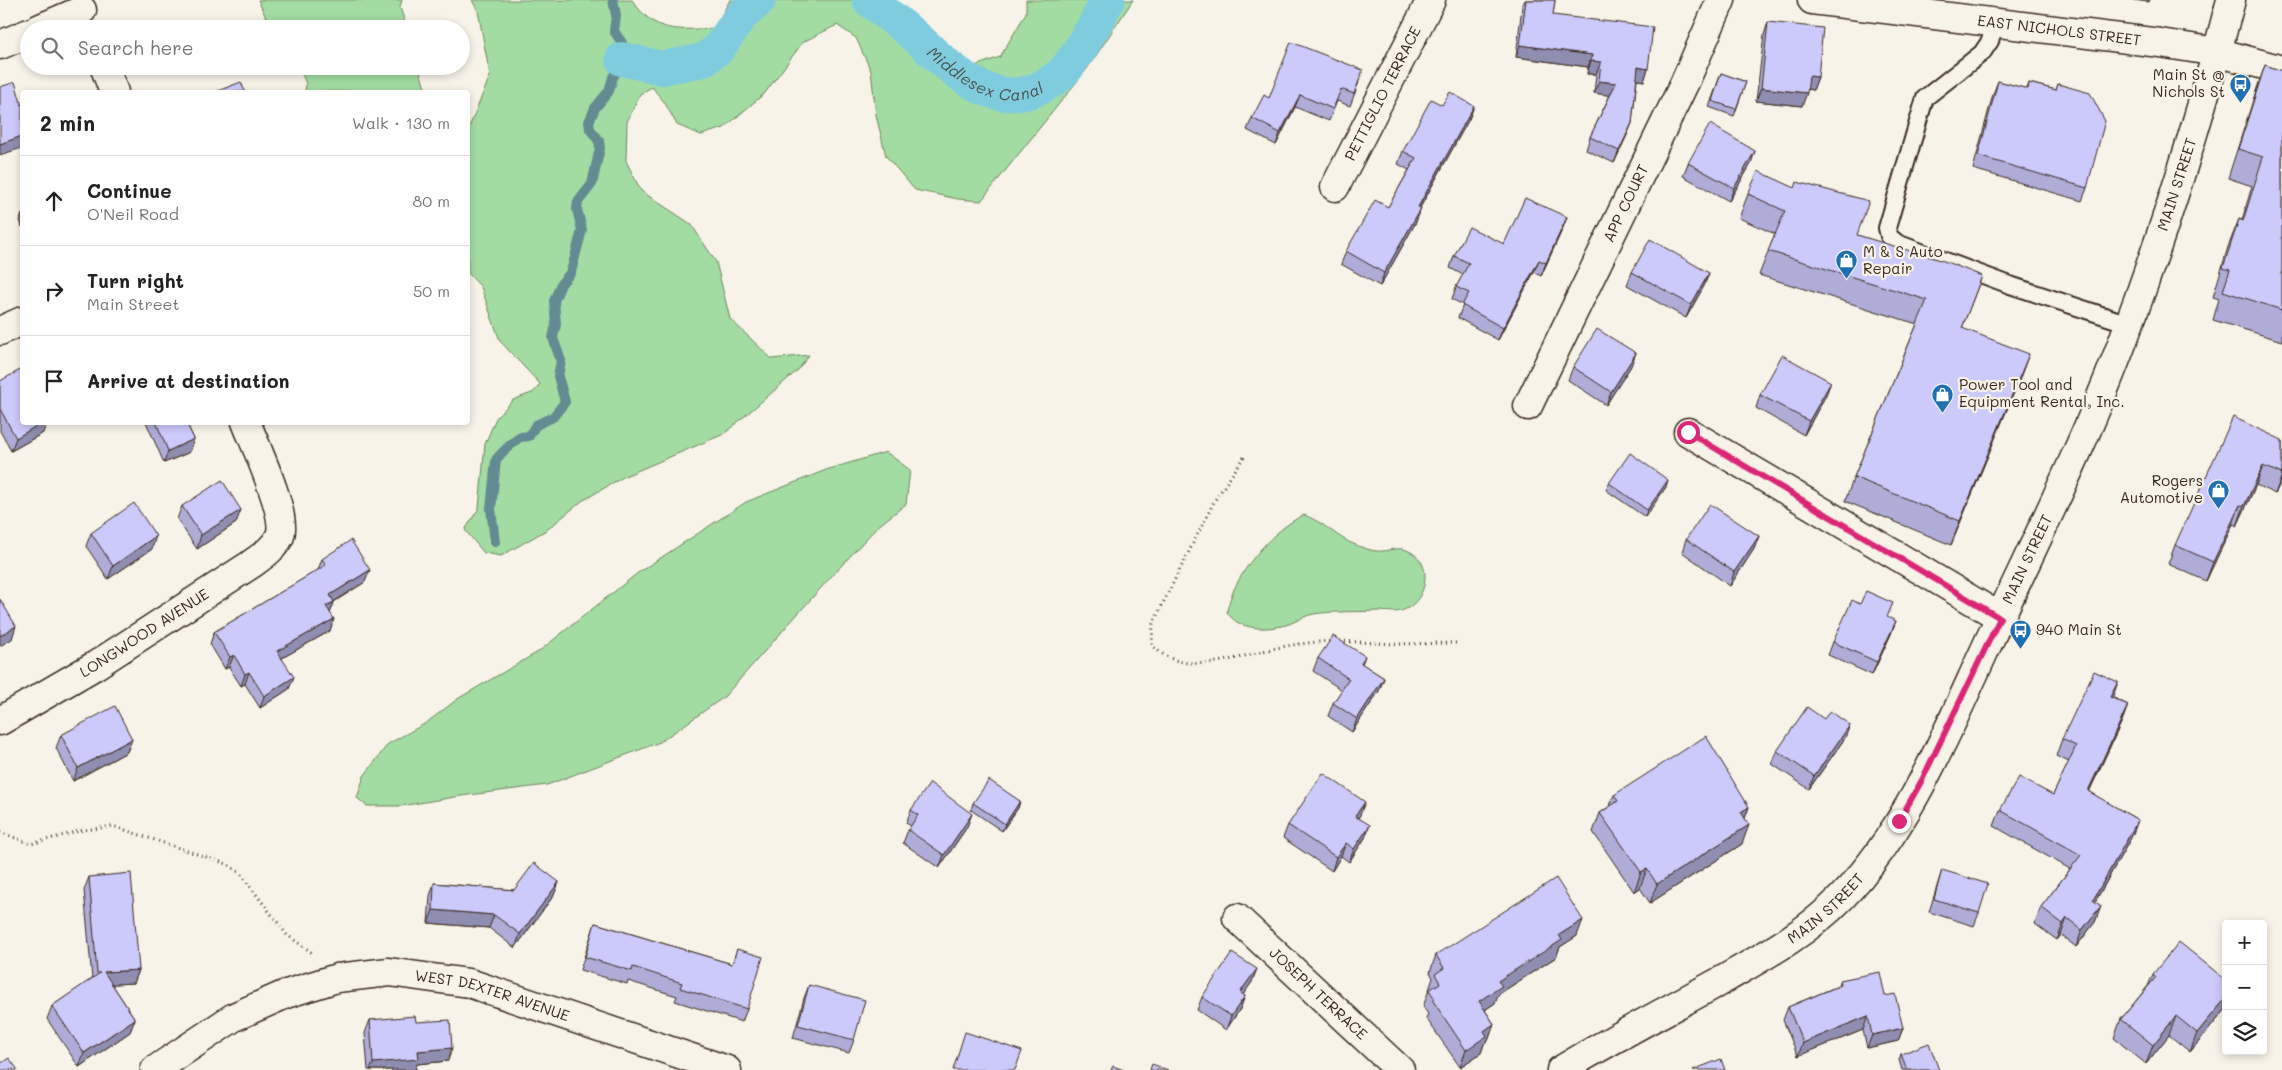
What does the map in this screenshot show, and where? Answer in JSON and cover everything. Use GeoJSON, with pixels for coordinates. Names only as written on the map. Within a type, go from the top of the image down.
{"type":"FeatureCollection","features":[{"type":"Feature","properties":{"kind":"street","name":"PETTIGLIO TERRACE"},"geometry":{"type":"LineString","coordinates":[[1335,187],[1431,0]]}},
{"type":"Feature","properties":{"kind":"street","name":"APP COURT"},"geometry":{"type":"LineString","coordinates":[[1528,406],[1685,82],[1721,0]]}},
{"type":"Feature","properties":{"kind":"street","name":"EAST NICHOLS STREET"},"geometry":{"type":"LineString","coordinates":[[1812,0],[2160,43],[2217,52],[2282,70]]}},
{"type":"Feature","properties":{"kind":"street","name":"MAIN STREET"},"geometry":{"type":"LineString","coordinates":[[1560,1070],[1774,950],[1810,924],[1842,897],[1882,847],[1922,780],[2000,618],[2083,436],[2130,324],[2188,148],[2231,0]]}},
{"type":"Feature","properties":{"kind":"street"},"geometry":{"type":"LineString","coordinates":[[63,20],[83,13]]}},
{"type":"Feature","properties":{"kind":"street"},"geometry":{"type":"LineString","coordinates":[[0,45],[20,37]]}},
{"type":"Feature","properties":{"kind":"street"},"geometry":{"type":"LineString","coordinates":[[107,75],[113,90]]}},
{"type":"Feature","properties":{"kind":"street"},"geometry":{"type":"LineString","coordinates":[[0,331],[20,322]]}},
{"type":"Feature","properties":{"kind":"street","name":"LONGWOOD AVENUE"},"geometry":{"type":"LineString","coordinates":[[0,721],[96,665],[250,565],[271,548],[280,536],[280,520],[272,486],[247,425]]}},
{"type":"Feature","properties":{"kind":"street"},"geometry":{"type":"LineString","coordinates":[[1688,432],[2000,618]]}},
{"type":"Feature","properties":{"kind":"street","name":"JOSEPH TERRACE"},"geometry":{"type":"LineString","coordinates":[[1237,918],[1400,1070]]}},
{"type":"Feature","properties":{"kind":"street","name":"WEST DEXTER AVENUE"},"geometry":{"type":"LineString","coordinates":[[155,1070],[207,1034],[255,1008],[316,984],[337,978],[389,972],[469,983],[727,1070]]}},
{"type":"Feature","properties":{"kind":"lane"},"geometry":{"type":"LineString","coordinates":[[1995,23],[1990,41],[1982,53],[1925,98],[1887,228],[1889,236],[1897,243],[2010,285],[2130,324]]}},
{"type":"Feature","properties":{"kind":"path"},"geometry":{"type":"LineString","coordinates":[[1244,456],[1214,500],[1153,624],[1152,645],[1158,652],[1176,662],[1197,663],[1226,661],[1279,647],[1321,642],[1456,643]]}},
{"type":"Feature","properties":{"kind":"path"},"geometry":{"type":"LineString","coordinates":[[0,832],[31,844],[79,831],[113,826],[227,864],[240,873],[287,935],[310,950],[337,978]]}},
{"type":"Feature","properties":{"kind":"green space"},"geometry":{"type":"Polygon","coordinates":[[[258,0],[402,0],[400,7],[404,20],[267,20],[258,0]]]}},
{"type":"Feature","properties":{"kind":"green space"},"geometry":{"type":"Polygon","coordinates":[[[472,0],[632,0],[649,19],[658,24],[668,28],[689,29],[714,28],[730,0],[891,0],[950,54],[975,66],[1000,57],[1026,13],[1026,0],[1133,0],[1087,69],[981,201],[958,199],[915,190],[886,156],[876,115],[871,71],[856,38],[837,25],[803,42],[765,93],[724,128],[701,135],[677,125],[665,103],[652,87],[640,94],[627,122],[626,161],[641,191],[691,224],[716,262],[730,319],[772,359],[809,355],[798,370],[724,434],[625,476],[582,501],[548,529],[501,556],[484,553],[465,530],[479,508],[485,444],[496,418],[513,400],[534,392],[540,384],[500,341],[481,287],[470,275],[470,125],[490,76],[478,11],[472,0]]]}},
{"type":"Feature","properties":{"kind":"green space"},"geometry":{"type":"Polygon","coordinates":[[[302,75],[421,75],[426,90],[305,90],[306,84],[302,75]]]}},
{"type":"Feature","properties":{"kind":"green space"},"geometry":{"type":"Polygon","coordinates":[[[886,452],[910,470],[906,504],[877,527],[724,697],[660,742],[547,785],[401,806],[367,806],[357,798],[364,776],[388,744],[426,723],[459,698],[538,652],[639,572],[746,502],[826,470],[886,452]]]}},
{"type":"Feature","properties":{"kind":"green space"},"geometry":{"type":"Polygon","coordinates":[[[1304,515],[1349,542],[1362,547],[1376,551],[1400,549],[1411,552],[1423,566],[1425,575],[1421,593],[1416,601],[1410,607],[1398,612],[1321,613],[1289,624],[1264,628],[1247,626],[1232,619],[1227,612],[1230,598],[1245,570],[1255,556],[1279,531],[1304,515]]]}},
{"type":"Feature","properties":{"kind":"building"},"geometry":{"type":"Polygon","coordinates":[[[1526,0],[1555,0],[1553,15],[1653,27],[1648,69],[1638,67],[1632,123],[1619,151],[1590,137],[1616,83],[1599,81],[1601,62],[1591,61],[1592,55],[1520,45],[1526,0]]]}},
{"type":"Feature","properties":{"kind":"building"},"geometry":{"type":"Polygon","coordinates":[[[1768,22],[1823,28],[1818,77],[1809,76],[1807,93],[1761,88],[1768,22]]]}},
{"type":"Feature","properties":{"kind":"building"},"geometry":{"type":"Polygon","coordinates":[[[1291,42],[1363,70],[1354,94],[1341,89],[1333,109],[1300,95],[1280,133],[1252,118],[1264,95],[1269,98],[1291,42]]]}},
{"type":"Feature","properties":{"kind":"building"},"geometry":{"type":"Polygon","coordinates":[[[2265,65],[2282,71],[2282,310],[2223,291],[2230,270],[2223,268],[2239,219],[2243,221],[2263,157],[2238,149],[2265,65]]]}},
{"type":"Feature","properties":{"kind":"building"},"geometry":{"type":"Polygon","coordinates":[[[1721,73],[1746,82],[1736,109],[1712,101],[1721,73]]]}},
{"type":"Feature","properties":{"kind":"building"},"geometry":{"type":"Polygon","coordinates":[[[1998,81],[2028,89],[2029,83],[2056,90],[2058,84],[2090,93],[2105,121],[2087,188],[1978,156],[1998,81]]]}},
{"type":"Feature","properties":{"kind":"building"},"geometry":{"type":"Polygon","coordinates":[[[15,82],[20,99],[20,137],[0,144],[0,87],[15,82]]]}},
{"type":"Feature","properties":{"kind":"building"},"geometry":{"type":"Polygon","coordinates":[[[241,82],[244,90],[220,90],[241,82]]]}},
{"type":"Feature","properties":{"kind":"building"},"geometry":{"type":"Polygon","coordinates":[[[1450,92],[1474,106],[1418,207],[1421,208],[1384,273],[1346,251],[1375,200],[1388,207],[1416,158],[1403,151],[1431,99],[1442,105],[1450,92]]]}},
{"type":"Feature","properties":{"kind":"building"},"geometry":{"type":"Polygon","coordinates":[[[1710,124],[1755,151],[1734,188],[1688,163],[1710,124]]]}},
{"type":"Feature","properties":{"kind":"building"},"geometry":{"type":"Polygon","coordinates":[[[1758,171],[1795,188],[1797,182],[1869,201],[1857,235],[1944,261],[1982,276],[1962,328],[2029,354],[1960,521],[1854,477],[1927,300],[1768,251],[1785,211],[1748,194],[1758,171]]]}},
{"type":"Feature","properties":{"kind":"building"},"geometry":{"type":"Polygon","coordinates":[[[1525,198],[1567,217],[1546,263],[1539,260],[1503,328],[1462,305],[1469,293],[1456,287],[1469,263],[1454,256],[1469,227],[1504,244],[1525,198]]]}},
{"type":"Feature","properties":{"kind":"building"},"geometry":{"type":"Polygon","coordinates":[[[1650,239],[1709,273],[1691,305],[1632,272],[1650,239]]]}},
{"type":"Feature","properties":{"kind":"building"},"geometry":{"type":"Polygon","coordinates":[[[1597,329],[1636,353],[1611,392],[1573,367],[1597,329]]]}},
{"type":"Feature","properties":{"kind":"building"},"geometry":{"type":"Polygon","coordinates":[[[1782,355],[1831,382],[1809,421],[1760,395],[1782,355]]]}},
{"type":"Feature","properties":{"kind":"building"},"geometry":{"type":"Polygon","coordinates":[[[20,370],[20,425],[38,425],[16,438],[0,409],[0,381],[20,370]]]}},
{"type":"Feature","properties":{"kind":"building","name":"Rogers Automotive"},"geometry":{"type":"Polygon","coordinates":[[[2233,417],[2282,440],[2282,474],[2263,466],[2244,506],[2240,505],[2213,562],[2175,545],[2233,417]]]}},
{"type":"Feature","properties":{"kind":"building"},"geometry":{"type":"Polygon","coordinates":[[[157,425],[187,425],[194,439],[168,451],[157,425]]]}},
{"type":"Feature","properties":{"kind":"building"},"geometry":{"type":"Polygon","coordinates":[[[1630,453],[1668,480],[1647,510],[1609,483],[1630,453]]]}},
{"type":"Feature","properties":{"kind":"building"},"geometry":{"type":"Polygon","coordinates":[[[222,480],[241,510],[201,535],[182,506],[222,480]]]}},
{"type":"Feature","properties":{"kind":"building"},"geometry":{"type":"Polygon","coordinates":[[[134,503],[156,536],[113,566],[91,533],[134,503]]]}},
{"type":"Feature","properties":{"kind":"building"},"geometry":{"type":"Polygon","coordinates":[[[1710,504],[1759,536],[1734,572],[1686,539],[1710,504]]]}},
{"type":"Feature","properties":{"kind":"building"},"geometry":{"type":"Polygon","coordinates":[[[351,540],[370,570],[330,595],[334,602],[326,606],[334,619],[277,651],[294,677],[264,696],[249,672],[245,674],[234,655],[230,657],[214,632],[326,565],[322,559],[351,540]]]}},
{"type":"Feature","properties":{"kind":"building"},"geometry":{"type":"Polygon","coordinates":[[[1866,591],[1893,603],[1887,617],[1896,621],[1877,662],[1833,642],[1852,600],[1860,604],[1866,591]]]}},
{"type":"Feature","properties":{"kind":"building"},"geometry":{"type":"Polygon","coordinates":[[[0,599],[16,626],[0,636],[0,599]]]}},
{"type":"Feature","properties":{"kind":"building"},"geometry":{"type":"Polygon","coordinates":[[[1333,636],[1365,656],[1361,663],[1384,678],[1357,719],[1333,703],[1349,679],[1318,658],[1333,636]]]}},
{"type":"Feature","properties":{"kind":"building"},"geometry":{"type":"Polygon","coordinates":[[[2094,671],[2118,682],[2110,697],[2128,705],[2088,791],[2138,820],[2093,900],[2101,906],[2082,930],[2067,918],[2063,924],[2041,907],[2081,855],[2000,810],[2019,777],[2053,795],[2076,746],[2062,739],[2094,671]]]}},
{"type":"Feature","properties":{"kind":"building"},"geometry":{"type":"Polygon","coordinates":[[[115,706],[132,739],[78,768],[61,735],[115,706]]]}},
{"type":"Feature","properties":{"kind":"building"},"geometry":{"type":"Polygon","coordinates":[[[1807,707],[1824,719],[1830,711],[1850,725],[1814,776],[1777,751],[1807,707]]]}},
{"type":"Feature","properties":{"kind":"building"},"geometry":{"type":"Polygon","coordinates":[[[1706,736],[1749,807],[1741,812],[1749,825],[1657,884],[1647,869],[1641,872],[1600,813],[1618,801],[1614,795],[1706,736]]]}},
{"type":"Feature","properties":{"kind":"building"},"geometry":{"type":"Polygon","coordinates":[[[1323,773],[1365,802],[1355,816],[1370,825],[1354,849],[1346,843],[1336,857],[1288,825],[1323,773]]]}},
{"type":"Feature","properties":{"kind":"building"},"geometry":{"type":"Polygon","coordinates":[[[989,780],[1020,801],[1005,824],[973,803],[989,780]]]}},
{"type":"Feature","properties":{"kind":"building"},"geometry":{"type":"Polygon","coordinates":[[[930,783],[972,814],[944,855],[908,830],[918,815],[911,810],[930,783]]]}},
{"type":"Feature","properties":{"kind":"building"},"geometry":{"type":"Polygon","coordinates":[[[534,863],[559,882],[520,934],[494,915],[433,910],[434,883],[514,890],[534,863]]]}},
{"type":"Feature","properties":{"kind":"building"},"geometry":{"type":"Polygon","coordinates":[[[1942,870],[1988,884],[1979,913],[1934,899],[1942,870]]]}},
{"type":"Feature","properties":{"kind":"building"},"geometry":{"type":"Polygon","coordinates":[[[131,873],[139,970],[104,972],[135,1019],[84,1053],[52,1006],[100,973],[97,973],[89,877],[131,873]]]}},
{"type":"Feature","properties":{"kind":"building"},"geometry":{"type":"Polygon","coordinates":[[[1556,878],[1583,920],[1559,935],[1562,940],[1498,981],[1502,986],[1479,1001],[1494,1024],[1484,1031],[1487,1036],[1466,1050],[1433,1001],[1435,999],[1429,990],[1440,983],[1435,974],[1444,968],[1436,955],[1556,878]]]}},
{"type":"Feature","properties":{"kind":"building"},"geometry":{"type":"Polygon","coordinates":[[[595,923],[732,964],[737,949],[763,957],[747,1009],[680,988],[682,983],[633,967],[632,971],[585,957],[595,923]]]}},
{"type":"Feature","properties":{"kind":"building"},"geometry":{"type":"Polygon","coordinates":[[[2179,942],[2222,977],[2222,1003],[2197,1033],[2176,1016],[2153,1045],[2121,1019],[2156,977],[2153,974],[2179,942]]]}},
{"type":"Feature","properties":{"kind":"building"},"geometry":{"type":"Polygon","coordinates":[[[1232,953],[1257,969],[1240,992],[1245,996],[1231,1016],[1202,997],[1232,953]]]}},
{"type":"Feature","properties":{"kind":"building"},"geometry":{"type":"Polygon","coordinates":[[[1880,972],[1885,996],[1895,994],[1903,1028],[1872,1035],[1868,1016],[1803,1043],[1788,1007],[1841,985],[1840,980],[1880,972]]]}},
{"type":"Feature","properties":{"kind":"building"},"geometry":{"type":"Polygon","coordinates":[[[809,985],[865,1000],[854,1040],[798,1025],[809,985]]]}},
{"type":"Feature","properties":{"kind":"building"},"geometry":{"type":"Polygon","coordinates":[[[415,1016],[416,1022],[450,1020],[452,1048],[418,1051],[419,1059],[373,1063],[370,1020],[415,1016]]]}},
{"type":"Feature","properties":{"kind":"building"},"geometry":{"type":"Polygon","coordinates":[[[965,1032],[1022,1051],[1015,1070],[953,1070],[965,1032]]]}},
{"type":"Feature","properties":{"kind":"building"},"geometry":{"type":"Polygon","coordinates":[[[1929,1043],[1939,1070],[1907,1070],[1901,1054],[1929,1043]]]}},
{"type":"Feature","properties":{"kind":"building"},"geometry":{"type":"Polygon","coordinates":[[[9,1058],[18,1070],[0,1070],[0,1064],[9,1058]]]}},
{"type":"Feature","properties":{"kind":"building"},"geometry":{"type":"Polygon","coordinates":[[[1721,1059],[1725,1070],[1693,1070],[1721,1059]]]}},
{"type":"Feature","properties":{"kind":"building"},"geometry":{"type":"Polygon","coordinates":[[[1152,1064],[1168,1070],[1150,1070],[1152,1064]]]}},
{"type":"Feature","properties":{"kind":"building"},"geometry":{"type":"Polygon","coordinates":[[[1113,1066],[1124,1070],[1111,1070],[1113,1066]]]}},
{"type":"Feature","properties":{"kind":"waterway"},"geometry":{"type":"LineString","coordinates":[[495,542],[491,509],[496,460],[519,438],[529,436],[536,425],[553,417],[565,402],[558,376],[561,361],[553,338],[556,324],[554,301],[561,284],[571,272],[582,230],[577,209],[578,202],[592,184],[600,148],[599,141],[590,129],[589,122],[595,108],[609,91],[613,77],[621,65],[624,50],[614,31],[616,15],[613,0]]}},
{"type":"Feature","properties":{"kind":"waterway","name":"Middlesex Canal"},"geometry":{"type":"LineString","coordinates":[[622,59],[662,68],[704,60],[718,49],[741,16],[759,0]]}},
{"type":"Feature","properties":{"kind":"waterway","name":"Middlesex Canal"},"geometry":{"type":"LineString","coordinates":[[869,0],[941,60],[973,83],[989,90],[1006,94],[1024,93],[1042,87],[1061,74],[1080,49],[1108,0]]}},
{"type":"Feature","properties":{"kind":"place","name":"Main St @ Nichols St"},"geometry":{"type":"Point","coordinates":[2241,103]}},
{"type":"Feature","properties":{"kind":"place","name":"M & S Auto Repair"},"geometry":{"type":"Point","coordinates":[1847,280]}},
{"type":"Feature","properties":{"kind":"place","name":"Power Tool and Equipment Rental, Inc."},"geometry":{"type":"Point","coordinates":[1943,413]}},
{"type":"Feature","properties":{"kind":"place","name":"Rogers Automotive"},"geometry":{"type":"Point","coordinates":[2219,509]}},
{"type":"Feature","properties":{"kind":"place","name":"940 Main St"},"geometry":{"type":"Point","coordinates":[2020,649]}},
{"type":"Feature","properties":{"kind":"route"},"geometry":{"type":"LineString","coordinates":[[1688,432],[2000,618],[1958,708],[1899,821]]}}]}
